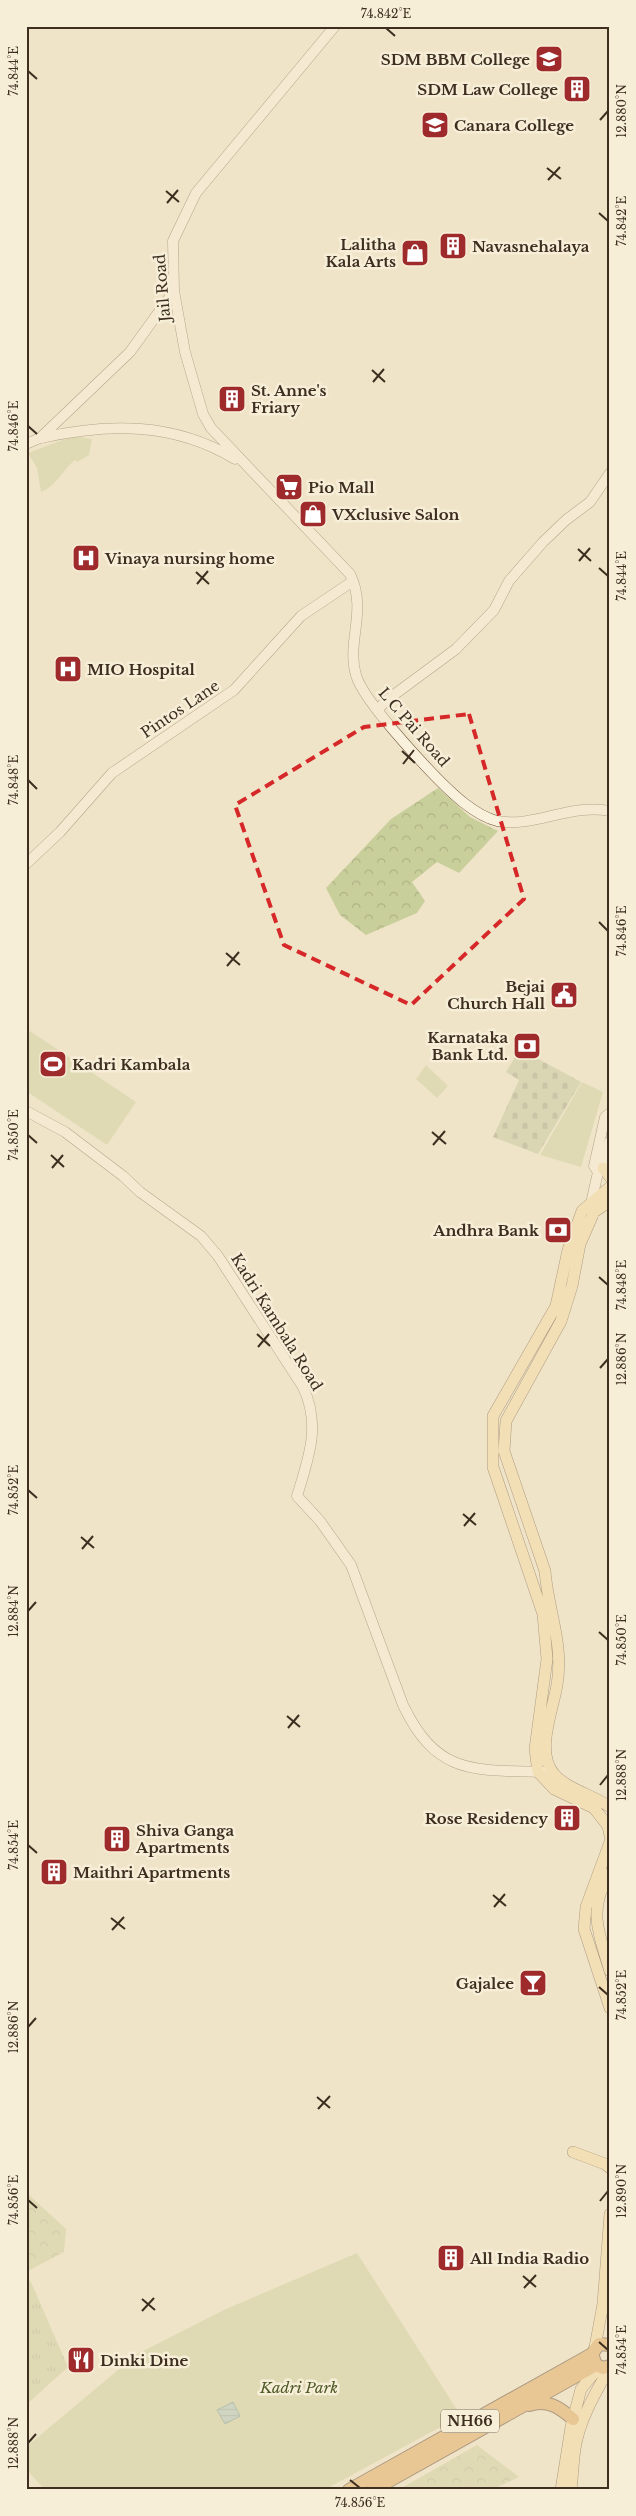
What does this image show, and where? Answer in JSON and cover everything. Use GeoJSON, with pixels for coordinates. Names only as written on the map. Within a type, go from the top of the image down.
{"type":"FeatureCollection","features":[{"type":"Feature","properties":{"kind":"highway","name":"NH66"},"geometry":{"type":"LineString","coordinates":[[373,2490],[518,2408],[603,2354]]}},
{"type":"Feature","properties":{"kind":"highway","name":"NH66"},"geometry":{"type":"LineString","coordinates":[[349,2490],[603,2354]]}},
{"type":"Feature","properties":{"kind":"highway"},"geometry":{"type":"LineString","coordinates":[[518,2408],[538,2402],[554,2404],[573,2419]]}},
{"type":"Feature","properties":{"kind":"main road"},"geometry":{"type":"LineString","coordinates":[[610,1187],[582,1210],[568,1250],[556,1306],[493,1416],[493,1467],[514,1524],[543,1614],[547,1659],[535,1749],[538,1772],[554,1789],[594,1808],[608,1826],[610,1836]]}},
{"type":"Feature","properties":{"kind":"main road"},"geometry":{"type":"LineString","coordinates":[[610,1201],[594,1212],[580,1244],[572,1286],[561,1321],[506,1421],[504,1451],[545,1571],[547,1590],[557,1628],[559,1666],[546,1742],[547,1758],[552,1773],[610,1808]]}},
{"type":"Feature","properties":{"kind":"main road"},"geometry":{"type":"LineString","coordinates":[[514,1524],[528,1520]]}},
{"type":"Feature","properties":{"kind":"main road"},"geometry":{"type":"LineString","coordinates":[[610,1842],[586,1907],[584,1929],[610,2008]]}},
{"type":"Feature","properties":{"kind":"main road"},"geometry":{"type":"LineString","coordinates":[[610,1874],[598,1899],[595,1917],[610,1971]]}},
{"type":"Feature","properties":{"kind":"main road"},"geometry":{"type":"LineString","coordinates":[[573,2152],[605,2164],[610,2168]]}},
{"type":"Feature","properties":{"kind":"main road"},"geometry":{"type":"LineString","coordinates":[[561,2490],[573,2438],[588,2406],[603,2354],[603,2304],[610,2214]]}},
{"type":"Feature","properties":{"kind":"main road"},"geometry":{"type":"LineString","coordinates":[[571,2490],[573,2419],[581,2389],[603,2354]]}},
{"type":"Feature","properties":{"kind":"street","name":"Jail Road"},"geometry":{"type":"LineString","coordinates":[[245,464],[212,428],[203,414],[189,367],[180,326],[174,291],[172,241],[196,193],[335,26]]}},
{"type":"Feature","properties":{"kind":"street"},"geometry":{"type":"LineString","coordinates":[[40,438],[130,352],[174,291]]}},
{"type":"Feature","properties":{"kind":"street"},"geometry":{"type":"LineString","coordinates":[[152,321],[166,314],[171,316],[180,326]]}},
{"type":"Feature","properties":{"kind":"street"},"geometry":{"type":"LineString","coordinates":[[26,444],[40,438],[94,429],[150,428],[178,433],[220,449],[245,464]]}},
{"type":"Feature","properties":{"kind":"street","name":"L C Pai Road"},"geometry":{"type":"LineString","coordinates":[[245,464],[345,568],[353,581],[358,598],[355,671],[364,692],[377,710],[440,780],[464,803],[496,821],[513,822],[582,808],[610,811]]}},
{"type":"Feature","properties":{"kind":"street"},"geometry":{"type":"LineString","coordinates":[[377,710],[387,700],[456,649],[494,610],[509,581],[543,542],[566,520],[590,502],[610,473]]}},
{"type":"Feature","properties":{"kind":"street","name":"Pintos Lane"},"geometry":{"type":"LineString","coordinates":[[26,864],[60,832],[112,773],[234,690],[301,616],[353,581]]}},
{"type":"Feature","properties":{"kind":"street","name":"Kadri Kambala Road"},"geometry":{"type":"LineString","coordinates":[[26,1111],[65,1132],[123,1176],[140,1192],[201,1236],[218,1256],[303,1387],[312,1408],[313,1426],[307,1462],[297,1496],[320,1521],[350,1565],[402,1705],[412,1724],[431,1749],[465,1767],[516,1773],[552,1773]]}},
{"type":"Feature","properties":{"kind":"street"},"geometry":{"type":"LineString","coordinates":[[603,1172],[594,1166],[605,1117],[610,1113]]}},
{"type":"Feature","properties":{"kind":"street"},"geometry":{"type":"LineString","coordinates":[[592,1216],[590,1204],[603,1172],[610,1141]]}},
{"type":"Feature","properties":{"kind":"highlighted area"},"geometry":{"type":"Polygon","coordinates":[[[469,714],[524,899],[411,1005],[284,945],[235,805],[364,727],[469,714]]]}},
{"type":"Feature","properties":{"kind":"green space"},"geometry":{"type":"Polygon","coordinates":[[[73,436],[92,439],[89,455],[77,462],[75,460],[51,486],[41,492],[37,468],[28,453],[73,436]]]}},
{"type":"Feature","properties":{"kind":"green space"},"geometry":{"type":"Polygon","coordinates":[[[438,788],[470,817],[498,831],[459,873],[437,862],[412,882],[425,901],[417,913],[366,935],[340,915],[326,888],[391,819],[438,788]]]}},
{"type":"Feature","properties":{"kind":"green space","name":"Kadri Kambala"},"geometry":{"type":"Polygon","coordinates":[[[30,1031],[136,1102],[107,1145],[26,1091],[26,1037],[30,1031]]]}},
{"type":"Feature","properties":{"kind":"green space"},"geometry":{"type":"Polygon","coordinates":[[[520,1049],[581,1082],[538,1154],[493,1137],[519,1080],[506,1072],[520,1049]]]}},
{"type":"Feature","properties":{"kind":"green space"},"geometry":{"type":"Polygon","coordinates":[[[426,1065],[448,1086],[437,1098],[416,1079],[426,1065]]]}},
{"type":"Feature","properties":{"kind":"green space"},"geometry":{"type":"Polygon","coordinates":[[[582,1082],[603,1092],[581,1167],[540,1155],[582,1082]]]}},
{"type":"Feature","properties":{"kind":"green space"},"geometry":{"type":"Polygon","coordinates":[[[26,2189],[28,2194],[66,2229],[64,2252],[26,2272],[26,2189]]]}},
{"type":"Feature","properties":{"kind":"green space","name":"Kadri Park"},"geometry":{"type":"Polygon","coordinates":[[[357,2253],[461,2416],[324,2490],[45,2490],[26,2469],[26,2447],[137,2354],[226,2309],[357,2253]]]}},
{"type":"Feature","properties":{"kind":"green space"},"geometry":{"type":"Polygon","coordinates":[[[26,2278],[31,2282],[68,2367],[26,2405],[26,2278]]]}},
{"type":"Feature","properties":{"kind":"green space"},"geometry":{"type":"Polygon","coordinates":[[[477,2445],[519,2477],[491,2490],[398,2490],[477,2445]]]}},
{"type":"Feature","properties":{"kind":"water"},"geometry":{"type":"Polygon","coordinates":[[[233,2402],[240,2416],[225,2424],[217,2410],[233,2402]]]}},
{"type":"Feature","properties":{"kind":"place","name":"SDM BBM College"},"geometry":{"type":"Point","coordinates":[549,59]}},
{"type":"Feature","properties":{"kind":"place","name":"SDM Law College"},"geometry":{"type":"Point","coordinates":[577,89]}},
{"type":"Feature","properties":{"kind":"place","name":"Canara College"},"geometry":{"type":"Point","coordinates":[435,125]}},
{"type":"Feature","properties":{"kind":"place","name":"Navasnehalaya"},"geometry":{"type":"Point","coordinates":[453,246]}},
{"type":"Feature","properties":{"kind":"place","name":"Lalitha Kala Arts"},"geometry":{"type":"Point","coordinates":[415,253]}},
{"type":"Feature","properties":{"kind":"place","name":"St. Anne's Friary"},"geometry":{"type":"Point","coordinates":[232,399]}},
{"type":"Feature","properties":{"kind":"place","name":"Pio Mall"},"geometry":{"type":"Point","coordinates":[289,487]}},
{"type":"Feature","properties":{"kind":"place","name":"VXclusive Salon"},"geometry":{"type":"Point","coordinates":[313,514]}},
{"type":"Feature","properties":{"kind":"place","name":"Vinaya nursing home"},"geometry":{"type":"Point","coordinates":[86,558]}},
{"type":"Feature","properties":{"kind":"place","name":"MIO Hospital"},"geometry":{"type":"Point","coordinates":[68,669]}},
{"type":"Feature","properties":{"kind":"place","name":"Bejai Church Hall"},"geometry":{"type":"Point","coordinates":[564,995]}},
{"type":"Feature","properties":{"kind":"place","name":"Karnataka Bank Ltd."},"geometry":{"type":"Point","coordinates":[527,1046]}},
{"type":"Feature","properties":{"kind":"place","name":"Kadri Kambala"},"geometry":{"type":"Point","coordinates":[53,1064]}},
{"type":"Feature","properties":{"kind":"place","name":"Andhra Bank"},"geometry":{"type":"Point","coordinates":[558,1230]}},
{"type":"Feature","properties":{"kind":"place","name":"Rose Residency"},"geometry":{"type":"Point","coordinates":[567,1818]}},
{"type":"Feature","properties":{"kind":"place","name":"Shiva Ganga Apartments"},"geometry":{"type":"Point","coordinates":[117,1839]}},
{"type":"Feature","properties":{"kind":"place","name":"Maithri Apartments"},"geometry":{"type":"Point","coordinates":[54,1872]}},
{"type":"Feature","properties":{"kind":"place","name":"Gajalee"},"geometry":{"type":"Point","coordinates":[533,1983]}},
{"type":"Feature","properties":{"kind":"place","name":"All India Radio"},"geometry":{"type":"Point","coordinates":[451,2258]}},
{"type":"Feature","properties":{"kind":"place","name":"Dinki Dine"},"geometry":{"type":"Point","coordinates":[81,2360]}}]}
